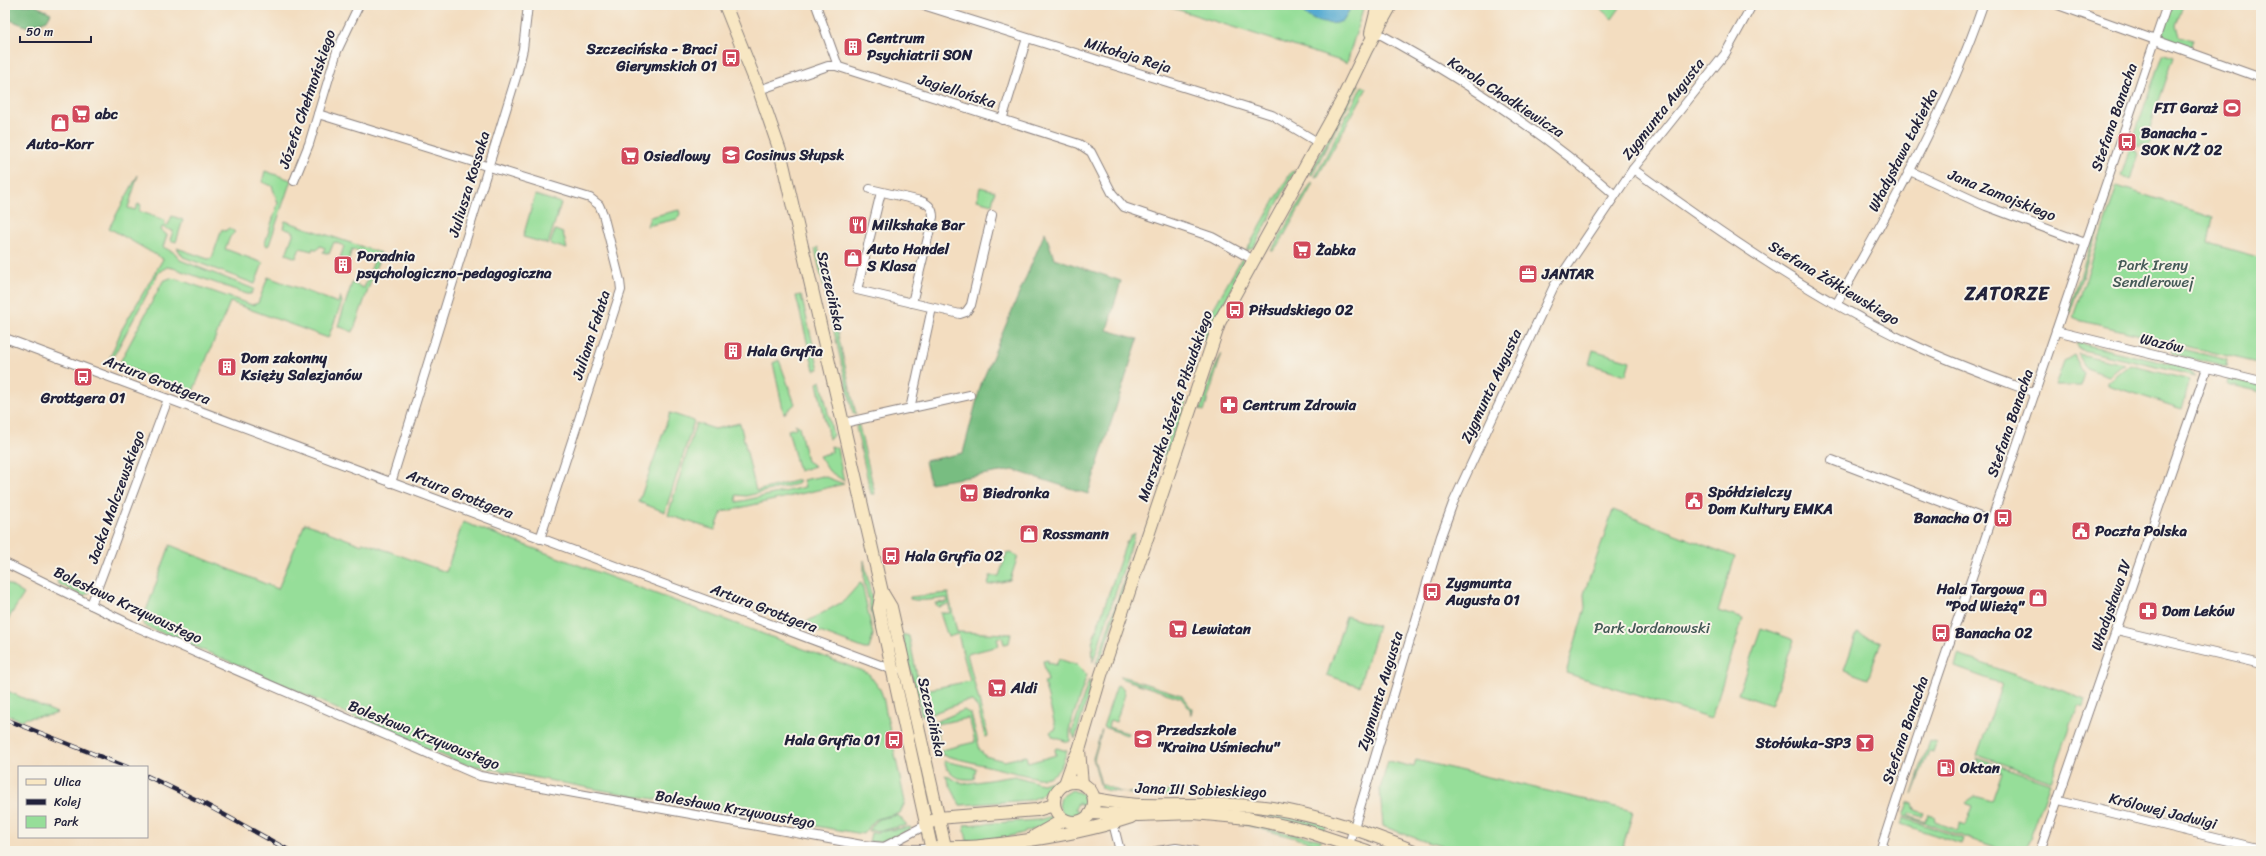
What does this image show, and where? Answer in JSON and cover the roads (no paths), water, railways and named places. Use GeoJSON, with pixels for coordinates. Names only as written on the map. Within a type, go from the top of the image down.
{"type":"FeatureCollection","features":[{"type":"Feature","properties":{"kind":"street","name":"Józefa Chełmońskiego"},"geometry":{"type":"LineString","coordinates":[[294,181],[318,114],[337,51],[359,5]]}},
{"type":"Feature","properties":{"kind":"street","name":"Juliusza Kossaka"},"geometry":{"type":"LineString","coordinates":[[391,483],[518,68],[528,5]]}},
{"type":"Feature","properties":{"kind":"street","name":"Szczecińska"},"geometry":{"type":"LineString","coordinates":[[725,5],[759,90],[780,151],[792,195],[882,592],[891,607],[945,849]]}},
{"type":"Feature","properties":{"kind":"street"},"geometry":{"type":"LineString","coordinates":[[816,5],[838,66]]}},
{"type":"Feature","properties":{"kind":"street","name":"Mikołaja Reja"},"geometry":{"type":"LineString","coordinates":[[923,5],[1272,116],[1319,143]]}},
{"type":"Feature","properties":{"kind":"street","name":"Marszałka Józefa Piłsudskiego"},"geometry":{"type":"LineString","coordinates":[[1367,48],[1378,5]]}},
{"type":"Feature","properties":{"kind":"street","name":"Marszałka Józefa Piłsudskiego"},"geometry":{"type":"LineString","coordinates":[[1065,784],[1079,750],[1101,675],[1211,346],[1228,306],[1319,143],[1367,48],[1391,5]]}},
{"type":"Feature","properties":{"kind":"street","name":"Zygmunta Augusta"},"geometry":{"type":"LineString","coordinates":[[1353,827],[1436,550],[1453,503],[1550,292],[1565,266],[1633,169],[1725,54],[1752,5]]}},
{"type":"Feature","properties":{"kind":"street","name":"Władysława Łokietka"},"geometry":{"type":"LineString","coordinates":[[1837,303],[1910,171],[1948,91],[1983,5]]}},
{"type":"Feature","properties":{"kind":"street"},"geometry":{"type":"LineString","coordinates":[[2058,5],[2261,78]]}},
{"type":"Feature","properties":{"kind":"street","name":"Stefana Banacha"},"geometry":{"type":"LineString","coordinates":[[1880,851],[2167,5]]}},
{"type":"Feature","properties":{"kind":"street","name":"Karola Chodkiewicza"},"geometry":{"type":"LineString","coordinates":[[1376,32],[1518,119],[1561,150],[1615,195]]}},
{"type":"Feature","properties":{"kind":"street"},"geometry":{"type":"LineString","coordinates":[[1002,120],[1027,38]]}},
{"type":"Feature","properties":{"kind":"street","name":"Jagiellońska"},"geometry":{"type":"LineString","coordinates":[[759,90],[828,66],[838,66],[1079,144],[1091,152],[1112,193],[1121,204],[1129,209],[1212,237],[1254,260]]}},
{"type":"Feature","properties":{"kind":"street","name":"Juliana Fałata"},"geometry":{"type":"LineString","coordinates":[[318,114],[590,198],[599,205],[603,214],[621,285],[610,324],[540,539]]}},
{"type":"Feature","properties":{"kind":"street","name":"Stefana Żółkiewskiego"},"geometry":{"type":"LineString","coordinates":[[1633,169],[1747,247],[1837,303],[1918,347],[2035,392]]}},
{"type":"Feature","properties":{"kind":"street","name":"Jana Zamojskiego"},"geometry":{"type":"LineString","coordinates":[[1910,171],[1986,206],[2085,243]]}},
{"type":"Feature","properties":{"kind":"street"},"geometry":{"type":"LineString","coordinates":[[870,189],[921,201],[928,204],[932,210],[932,218],[912,303]]}},
{"type":"Feature","properties":{"kind":"street"},"geometry":{"type":"LineString","coordinates":[[881,192],[857,290],[960,314],[968,309],[992,215]]}},
{"type":"Feature","properties":{"kind":"street"},"geometry":{"type":"LineString","coordinates":[[910,409],[932,308]]}},
{"type":"Feature","properties":{"kind":"street","name":"Wazów"},"geometry":{"type":"LineString","coordinates":[[2056,331],[2261,381]]}},
{"type":"Feature","properties":{"kind":"street","name":"Artura Grottgera"},"geometry":{"type":"LineString","coordinates":[[5,338],[540,539],[906,674]]}},
{"type":"Feature","properties":{"kind":"street","name":"Władysława IV"},"geometry":{"type":"LineString","coordinates":[[2040,851],[2059,800],[2207,368]]}},
{"type":"Feature","properties":{"kind":"street"},"geometry":{"type":"LineString","coordinates":[[844,423],[970,395]]}},
{"type":"Feature","properties":{"kind":"street","name":"Jacka Malczewskiego"},"geometry":{"type":"LineString","coordinates":[[91,605],[168,399]]}},
{"type":"Feature","properties":{"kind":"street"},"geometry":{"type":"LineString","coordinates":[[1832,460],[1991,521]]}},
{"type":"Feature","properties":{"kind":"street","name":"Bolesława Krzywoustego"},"geometry":{"type":"LineString","coordinates":[[5,563],[91,605],[480,776],[781,831],[883,847],[932,850]]}},
{"type":"Feature","properties":{"kind":"street","name":"Szczecińska"},"geometry":{"type":"LineString","coordinates":[[882,592],[879,608],[932,850]]}},
{"type":"Feature","properties":{"kind":"street"},"geometry":{"type":"LineString","coordinates":[[2117,630],[2261,664]]}},
{"type":"Feature","properties":{"kind":"street","name":"Marszałka Józefa Piłsudskiego"},"geometry":{"type":"LineString","coordinates":[[1079,750],[1082,784]]}},
{"type":"Feature","properties":{"kind":"street"},"geometry":{"type":"LineString","coordinates":[[1074,782],[1082,784],[1089,790],[1094,799],[1091,813],[1081,821],[1075,822],[1063,820],[1059,816],[1054,805],[1057,792],[1065,784],[1074,782]]}},
{"type":"Feature","properties":{"kind":"street","name":"Jana III Sobieskiego"},"geometry":{"type":"LineString","coordinates":[[1094,799],[1142,805],[1222,804],[1272,808],[1301,813],[1353,827],[1414,851]]}},
{"type":"Feature","properties":{"kind":"street","name":"Królowej Jadwigi"},"geometry":{"type":"LineString","coordinates":[[2059,800],[2261,849]]}},
{"type":"Feature","properties":{"kind":"street"},"geometry":{"type":"LineString","coordinates":[[883,847],[938,818],[1038,810],[1054,805]]}},
{"type":"Feature","properties":{"kind":"street","name":"Jana III Sobieskiego"},"geometry":{"type":"LineString","coordinates":[[1091,813],[1138,815],[1194,813],[1234,816],[1303,830],[1348,847],[1367,851]]}},
{"type":"Feature","properties":{"kind":"street","name":"Jana III Sobieskiego"},"geometry":{"type":"LineString","coordinates":[[932,850],[978,849],[1113,823],[1138,815]]}},
{"type":"Feature","properties":{"kind":"street","name":"Jana III Sobieskiego"},"geometry":{"type":"LineString","coordinates":[[1030,839],[1063,820]]}},
{"type":"Feature","properties":{"kind":"street"},"geometry":{"type":"LineString","coordinates":[[1113,823],[1120,851]]}},
{"type":"Feature","properties":{"kind":"street"},"geometry":{"type":"LineString","coordinates":[[1348,847],[1353,827]]}},
{"type":"Feature","properties":{"kind":"street"},"geometry":{"type":"LineString","coordinates":[[1157,851],[1176,848],[1195,851]]}},
{"type":"Feature","properties":{"kind":"water"},"geometry":{"type":"Polygon","coordinates":[[[1303,5],[1352,5],[1344,20],[1334,23],[1323,23],[1307,16],[1303,12],[1303,5]]]}},
{"type":"Feature","properties":{"kind":"railway"},"geometry":{"type":"LineString","coordinates":[[5,719],[124,766]]}},
{"type":"Feature","properties":{"kind":"railway"},"geometry":{"type":"LineString","coordinates":[[148,776],[201,802],[290,851]]}},
{"type":"Feature","properties":{"kind":"place","name":"Centrum Psychiatrii SON"},"geometry":{"type":"Point","coordinates":[853,47]}},
{"type":"Feature","properties":{"kind":"place","name":"Szczecińska - Braci Gierymskich 01"},"geometry":{"type":"Point","coordinates":[731,58]}},
{"type":"Feature","properties":{"kind":"place","name":"FIT Garaż"},"geometry":{"type":"Point","coordinates":[2232,108]}},
{"type":"Feature","properties":{"kind":"place","name":"abc"},"geometry":{"type":"Point","coordinates":[81,114]}},
{"type":"Feature","properties":{"kind":"place","name":"Auto-Korr"},"geometry":{"type":"Point","coordinates":[60,123]}},
{"type":"Feature","properties":{"kind":"place","name":"Banacha - SOK N/Ż 02"},"geometry":{"type":"Point","coordinates":[2127,142]}},
{"type":"Feature","properties":{"kind":"place","name":"Cosinus Słupsk"},"geometry":{"type":"Point","coordinates":[731,155]}},
{"type":"Feature","properties":{"kind":"place","name":"Osiedlowy"},"geometry":{"type":"Point","coordinates":[630,156]}},
{"type":"Feature","properties":{"kind":"place","name":"Milkshake Bar"},"geometry":{"type":"Point","coordinates":[858,225]}},
{"type":"Feature","properties":{"kind":"place","name":"Żabka"},"geometry":{"type":"Point","coordinates":[1302,250]}},
{"type":"Feature","properties":{"kind":"place","name":"Auto Handel S Klasa"},"geometry":{"type":"Point","coordinates":[853,258]}},
{"type":"Feature","properties":{"kind":"place","name":"Poradnia psychologiczno-pedagogiczna"},"geometry":{"type":"Point","coordinates":[343,265]}},
{"type":"Feature","properties":{"kind":"place","name":"JANTAR"},"geometry":{"type":"Point","coordinates":[1528,274]}},
{"type":"Feature","properties":{"kind":"place","name":"Piłsudskiego 02"},"geometry":{"type":"Point","coordinates":[1235,310]}},
{"type":"Feature","properties":{"kind":"place","name":"Hala Gryfia"},"geometry":{"type":"Point","coordinates":[733,351]}},
{"type":"Feature","properties":{"kind":"place","name":"Dom zakonny Księży Salezjanów"},"geometry":{"type":"Point","coordinates":[227,367]}},
{"type":"Feature","properties":{"kind":"place","name":"Grottgera 01"},"geometry":{"type":"Point","coordinates":[83,377]}},
{"type":"Feature","properties":{"kind":"place","name":"Centrum Zdrowia"},"geometry":{"type":"Point","coordinates":[1229,405]}},
{"type":"Feature","properties":{"kind":"place","name":"Biedronka"},"geometry":{"type":"Point","coordinates":[969,493]}},
{"type":"Feature","properties":{"kind":"place","name":"Spółdzielczy Dom Kultury EMKA"},"geometry":{"type":"Point","coordinates":[1694,501]}},
{"type":"Feature","properties":{"kind":"place","name":"Banacha 01"},"geometry":{"type":"Point","coordinates":[2003,518]}},
{"type":"Feature","properties":{"kind":"place","name":"Poczta Polska"},"geometry":{"type":"Point","coordinates":[2081,531]}},
{"type":"Feature","properties":{"kind":"place","name":"Rossmann"},"geometry":{"type":"Point","coordinates":[1029,534]}},
{"type":"Feature","properties":{"kind":"place","name":"Hala Gryfia 02"},"geometry":{"type":"Point","coordinates":[891,556]}},
{"type":"Feature","properties":{"kind":"place","name":"Zygmunta Augusta 01"},"geometry":{"type":"Point","coordinates":[1432,592]}},
{"type":"Feature","properties":{"kind":"place","name":"Hala Targowa \"Pod Wieżą\""},"geometry":{"type":"Point","coordinates":[2038,598]}},
{"type":"Feature","properties":{"kind":"place","name":"Dom Leków"},"geometry":{"type":"Point","coordinates":[2148,611]}},
{"type":"Feature","properties":{"kind":"place","name":"Lewiatan"},"geometry":{"type":"Point","coordinates":[1178,629]}},
{"type":"Feature","properties":{"kind":"place","name":"Banacha 02"},"geometry":{"type":"Point","coordinates":[1941,633]}},
{"type":"Feature","properties":{"kind":"place","name":"Aldi"},"geometry":{"type":"Point","coordinates":[997,688]}},
{"type":"Feature","properties":{"kind":"place","name":"Przedszkole \"Kraina Uśmiechu\""},"geometry":{"type":"Point","coordinates":[1143,739]}},
{"type":"Feature","properties":{"kind":"place","name":"Hala Gryfia 01"},"geometry":{"type":"Point","coordinates":[894,740]}},
{"type":"Feature","properties":{"kind":"place","name":"Stołówka-SP3"},"geometry":{"type":"Point","coordinates":[1865,743]}},
{"type":"Feature","properties":{"kind":"place","name":"Oktan"},"geometry":{"type":"Point","coordinates":[1946,768]}},
{"type":"Feature","properties":{"kind":"district","name":"ZATORZE"},"geometry":{"type":"Point","coordinates":[2007,293]}},
{"type":"Feature","properties":{"kind":"park label","name":"Park Ireny Sendlerowej"},"geometry":{"type":"Point","coordinates":[2153,274]}},
{"type":"Feature","properties":{"kind":"park label","name":"Park Jordanowski"},"geometry":{"type":"Point","coordinates":[1652,628]}}]}
